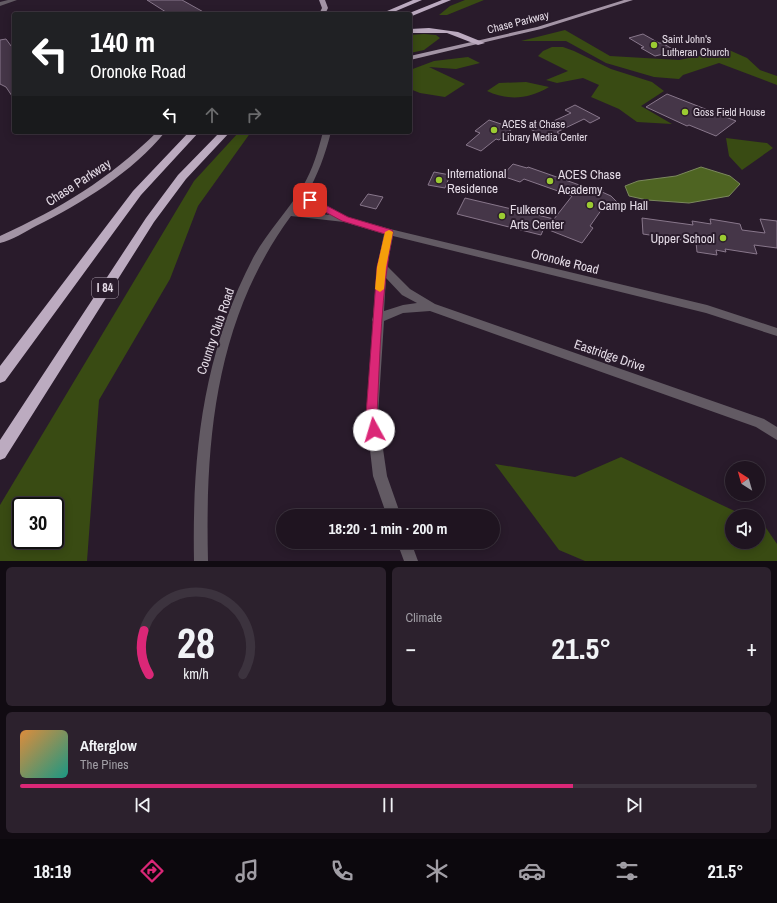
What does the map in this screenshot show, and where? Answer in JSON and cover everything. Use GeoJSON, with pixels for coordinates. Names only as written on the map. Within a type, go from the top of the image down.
{"type":"FeatureCollection","features":[{"type":"Feature","properties":{"kind":"highway"},"geometry":{"type":"LineString","coordinates":[[389,12],[419,0]]}},
{"type":"Feature","properties":{"kind":"highway"},"geometry":{"type":"LineString","coordinates":[[412,14],[448,0]]}},
{"type":"Feature","properties":{"kind":"highway"},"geometry":{"type":"LineString","coordinates":[[412,30],[447,31],[462,34],[481,43]]}},
{"type":"Feature","properties":{"kind":"highway","name":"I 84"},"geometry":{"type":"LineString","coordinates":[[0,377],[132,199],[154,172],[192,134]]}},
{"type":"Feature","properties":{"kind":"highway","name":"I 84"},"geometry":{"type":"LineString","coordinates":[[0,453],[150,220],[182,176],[223,134]]}},
{"type":"Feature","properties":{"kind":"main road"},"geometry":{"type":"LineString","coordinates":[[322,0],[325,8],[323,12]]}},
{"type":"Feature","properties":{"kind":"main road","name":"Chase Parkway"},"geometry":{"type":"LineString","coordinates":[[412,58],[481,43],[557,23],[630,0]]}},
{"type":"Feature","properties":{"kind":"main road","name":"Chase Parkway"},"geometry":{"type":"LineString","coordinates":[[0,240],[52,215],[94,191],[124,168],[159,134]]}},
{"type":"Feature","properties":{"kind":"street"},"geometry":{"type":"LineString","coordinates":[[0,4],[14,0]]}},
{"type":"Feature","properties":{"kind":"street","name":"Country Club Road"},"geometry":{"type":"LineString","coordinates":[[201,561],[199,510],[202,460],[206,420],[215,370],[235,310],[252,271],[265,246],[301,196],[318,165],[326,134]]}},
{"type":"Feature","properties":{"kind":"street","name":"Oronoke Road"},"geometry":{"type":"LineString","coordinates":[[301,196],[345,219]]}},
{"type":"Feature","properties":{"kind":"street","name":"Oronoke Road"},"geometry":{"type":"LineString","coordinates":[[288,213],[345,219],[389,232],[707,309],[777,332]]}},
{"type":"Feature","properties":{"kind":"street"},"geometry":{"type":"LineString","coordinates":[[389,232],[382,267],[377,320],[372,415],[380,476],[392,509]]}},
{"type":"Feature","properties":{"kind":"street","name":"Eastridge Drive"},"geometry":{"type":"LineString","coordinates":[[382,267],[406,292],[430,307],[760,423],[777,434]]}},
{"type":"Feature","properties":{"kind":"street","name":"Eastridge Drive"},"geometry":{"type":"LineString","coordinates":[[377,320],[391,312],[405,308],[430,307]]}},
{"type":"Feature","properties":{"kind":"street"},"geometry":{"type":"LineString","coordinates":[[407,549],[411,561]]}},
{"type":"Feature","properties":{"kind":"shaded area"},"geometry":{"type":"Polygon","coordinates":[[[465,0],[484,0],[447,15],[439,15],[450,6],[465,0]]]}},
{"type":"Feature","properties":{"kind":"shaded area"},"geometry":{"type":"Polygon","coordinates":[[[565,30],[610,56],[679,60],[729,50],[747,58],[760,70],[777,76],[777,85],[719,63],[683,75],[679,79],[654,77],[606,63],[566,41],[521,41],[565,30]]]}},
{"type":"Feature","properties":{"kind":"shaded area"},"geometry":{"type":"Polygon","coordinates":[[[412,35],[436,35],[440,38],[424,50],[412,53],[412,35]]]}},
{"type":"Feature","properties":{"kind":"shaded area"},"geometry":{"type":"Polygon","coordinates":[[[552,47],[563,47],[611,69],[652,82],[664,91],[641,106],[672,124],[637,122],[619,109],[591,97],[599,85],[583,78],[557,83],[546,80],[568,71],[538,56],[543,51],[552,47]]]}},
{"type":"Feature","properties":{"kind":"shaded area"},"geometry":{"type":"Polygon","coordinates":[[[468,57],[480,63],[456,69],[429,67],[465,84],[445,97],[420,93],[412,90],[412,69],[434,61],[468,57]]]}},
{"type":"Feature","properties":{"kind":"shaded area"},"geometry":{"type":"Polygon","coordinates":[[[526,82],[549,87],[534,94],[518,97],[503,96],[487,91],[499,83],[526,82]]]}},
{"type":"Feature","properties":{"kind":"shaded area"},"geometry":{"type":"Polygon","coordinates":[[[237,134],[250,134],[198,206],[170,279],[99,400],[87,561],[0,561],[0,505],[194,181],[237,134]]]}},
{"type":"Feature","properties":{"kind":"shaded area"},"geometry":{"type":"Polygon","coordinates":[[[726,138],[767,143],[773,148],[742,170],[729,156],[726,138]]]}},
{"type":"Feature","properties":{"kind":"shaded area"},"geometry":{"type":"Polygon","coordinates":[[[701,167],[730,176],[740,184],[729,196],[689,203],[647,200],[629,196],[625,186],[638,181],[676,176],[701,167]]]}},
{"type":"Feature","properties":{"kind":"shaded area"},"geometry":{"type":"Polygon","coordinates":[[[621,457],[730,509],[725,509],[725,549],[765,549],[765,526],[777,544],[777,561],[585,561],[559,550],[495,464],[575,477],[621,457]]]}},
{"type":"Feature","properties":{"kind":"building"},"geometry":{"type":"Polygon","coordinates":[[[147,0],[182,0],[203,12],[166,12],[147,0]]]}},
{"type":"Feature","properties":{"kind":"building","name":"Saint John's Lutheran Church"},"geometry":{"type":"Polygon","coordinates":[[[643,34],[676,51],[655,56],[641,48],[644,47],[629,38],[643,34]]]}},
{"type":"Feature","properties":{"kind":"building"},"geometry":{"type":"Polygon","coordinates":[[[6,39],[12,47],[12,96],[6,87],[0,84],[0,40],[6,39]]]}},
{"type":"Feature","properties":{"kind":"building","name":"Goss Field House"},"geometry":{"type":"Polygon","coordinates":[[[667,94],[736,121],[716,136],[689,125],[687,126],[646,107],[667,94]]]}},
{"type":"Feature","properties":{"kind":"building"},"geometry":{"type":"Polygon","coordinates":[[[575,105],[600,118],[590,123],[584,119],[557,132],[563,136],[551,141],[527,127],[539,122],[545,125],[571,113],[565,110],[575,105]]]}},
{"type":"Feature","properties":{"kind":"building"},"geometry":{"type":"Polygon","coordinates":[[[489,120],[513,128],[499,140],[496,139],[481,151],[466,145],[480,133],[475,131],[489,120]]]}},
{"type":"Feature","properties":{"kind":"building","name":"Camp Hall"},"geometry":{"type":"Polygon","coordinates":[[[513,164],[528,167],[588,188],[590,186],[603,190],[602,192],[611,196],[617,202],[614,207],[602,209],[590,226],[593,228],[582,243],[544,228],[541,235],[457,214],[465,198],[554,219],[572,196],[524,179],[520,182],[502,176],[513,164]]]}},
{"type":"Feature","properties":{"kind":"building","name":"International Residence"},"geometry":{"type":"Polygon","coordinates":[[[434,172],[450,175],[445,188],[428,185],[434,172]]]}},
{"type":"Feature","properties":{"kind":"building"},"geometry":{"type":"Polygon","coordinates":[[[368,194],[383,197],[376,209],[360,205],[368,194]]]}},
{"type":"Feature","properties":{"kind":"building","name":"Upper School"},"geometry":{"type":"Polygon","coordinates":[[[642,218],[693,225],[692,221],[711,224],[710,219],[740,224],[742,230],[765,233],[760,219],[777,221],[777,248],[754,245],[757,254],[725,249],[726,252],[716,250],[717,255],[697,252],[696,242],[643,234],[642,218]]]}},
{"type":"Feature","properties":{"kind":"slow traffic"},"geometry":{"type":"LineString","coordinates":[[380,289],[382,267],[389,232]]}},
{"type":"Feature","properties":{"kind":"place","name":"Saint John's Lutheran Church"},"geometry":{"type":"Point","coordinates":[654,45]}},
{"type":"Feature","properties":{"kind":"place","name":"Goss Field House"},"geometry":{"type":"Point","coordinates":[685,112]}},
{"type":"Feature","properties":{"kind":"place","name":"ACES at Chase Library Media Center"},"geometry":{"type":"Point","coordinates":[494,130]}},
{"type":"Feature","properties":{"kind":"place","name":"International Residence"},"geometry":{"type":"Point","coordinates":[439,180]}},
{"type":"Feature","properties":{"kind":"place","name":"ACES Chase Academy"},"geometry":{"type":"Point","coordinates":[550,181]}},
{"type":"Feature","properties":{"kind":"place","name":"Camp Hall"},"geometry":{"type":"Point","coordinates":[590,205]}},
{"type":"Feature","properties":{"kind":"place","name":"Fulkerson Arts Center"},"geometry":{"type":"Point","coordinates":[502,216]}},
{"type":"Feature","properties":{"kind":"place","name":"Upper School"},"geometry":{"type":"Point","coordinates":[723,238]}},
{"type":"Feature","properties":{"kind":"route"},"geometry":{"type":"LineString","coordinates":[[310,200],[345,219],[389,232],[382,267],[377,320],[372,415],[374,430]]}}]}
